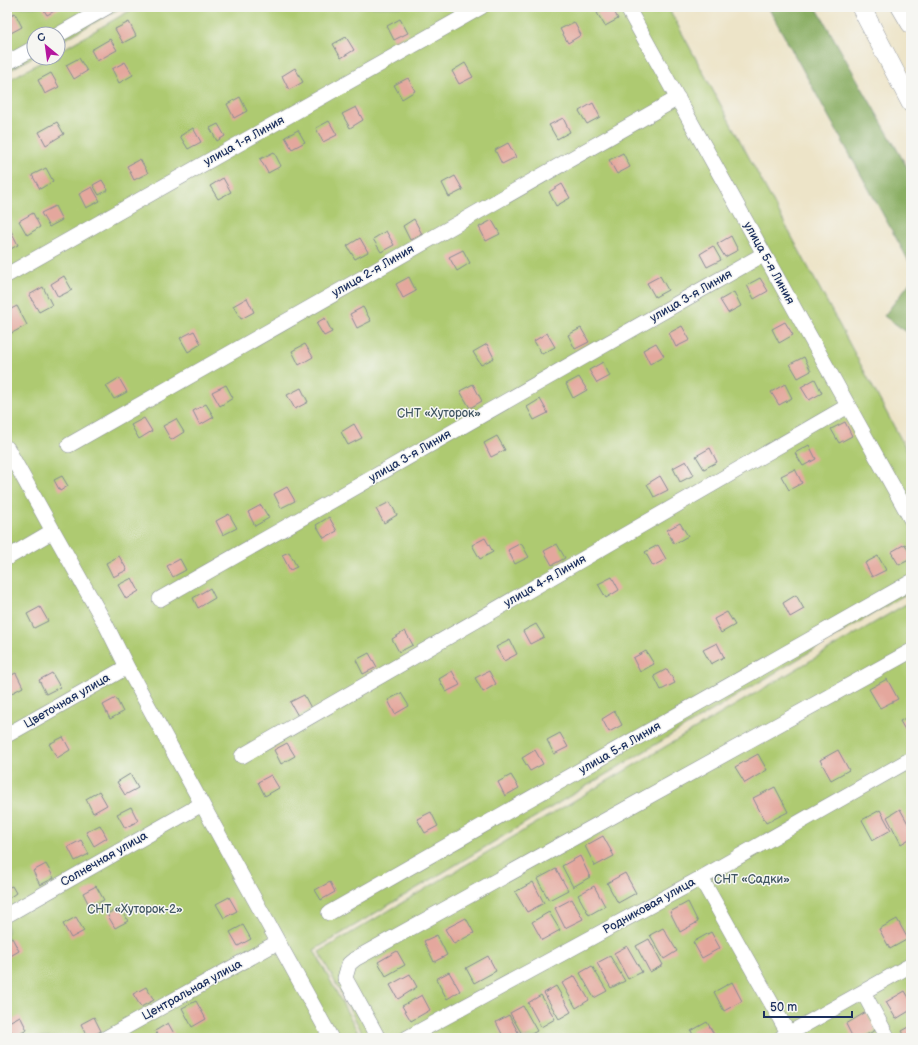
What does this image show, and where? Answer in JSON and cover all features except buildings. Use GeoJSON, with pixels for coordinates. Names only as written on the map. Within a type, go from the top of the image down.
{"type":"FeatureCollection","features":[{"type":"Feature","properties":{"kind":"main road"},"geometry":{"type":"LineString","coordinates":[[861,7],[911,103]]}},
{"type":"Feature","properties":{"kind":"main road"},"geometry":{"type":"LineString","coordinates":[[901,7],[911,24]]}},
{"type":"Feature","properties":{"kind":"street"},"geometry":{"type":"LineString","coordinates":[[66,30],[107,7]]}},
{"type":"Feature","properties":{"kind":"street","name":"улица 1-я Линия"},"geometry":{"type":"LineString","coordinates":[[7,275],[481,7]]}},
{"type":"Feature","properties":{"kind":"street","name":"улица 5-я Линия"},"geometry":{"type":"LineString","coordinates":[[627,7],[911,519]]}},
{"type":"Feature","properties":{"kind":"street"},"geometry":{"type":"LineString","coordinates":[[7,63],[26,52]]}},
{"type":"Feature","properties":{"kind":"street","name":"улица 2-я Линия"},"geometry":{"type":"LineString","coordinates":[[69,445],[678,98]]}},
{"type":"Feature","properties":{"kind":"street","name":"улица 3-я Линия"},"geometry":{"type":"LineString","coordinates":[[160,599],[764,254]]}},
{"type":"Feature","properties":{"kind":"street","name":"улица 4-я Линия"},"geometry":{"type":"LineString","coordinates":[[242,756],[848,406]]}},
{"type":"Feature","properties":{"kind":"street"},"geometry":{"type":"LineString","coordinates":[[7,448],[52,531],[106,625],[202,804],[331,1038]]}},
{"type":"Feature","properties":{"kind":"street"},"geometry":{"type":"LineString","coordinates":[[7,558],[52,531]]}},
{"type":"Feature","properties":{"kind":"street","name":"улица 5-я Линия"},"geometry":{"type":"LineString","coordinates":[[329,913],[911,582]]}},
{"type":"Feature","properties":{"kind":"street"},"geometry":{"type":"LineString","coordinates":[[378,1038],[345,978],[349,964],[911,651]]}},
{"type":"Feature","properties":{"kind":"street","name":"Цветочная улица"},"geometry":{"type":"LineString","coordinates":[[7,735],[127,666]]}},
{"type":"Feature","properties":{"kind":"street","name":"Родниковая улица"},"geometry":{"type":"LineString","coordinates":[[407,1038],[701,878],[911,759]]}},
{"type":"Feature","properties":{"kind":"street","name":"Солнечная улица"},"geometry":{"type":"LineString","coordinates":[[7,915],[202,804]]}},
{"type":"Feature","properties":{"kind":"street"},"geometry":{"type":"LineString","coordinates":[[701,878],[787,1037],[911,965]]}},
{"type":"Feature","properties":{"kind":"street","name":"Центральная улица"},"geometry":{"type":"LineString","coordinates":[[106,1038],[278,942]]}},
{"type":"Feature","properties":{"kind":"street"},"geometry":{"type":"LineString","coordinates":[[863,992],[888,1038]]}},
{"type":"Feature","properties":{"kind":"green space"},"geometry":{"type":"Polygon","coordinates":[[[7,7],[122,7],[66,38],[66,26],[26,26],[26,61],[7,72],[7,7]]]}},
{"type":"Feature","properties":{"kind":"green space","name":"СНТ «Хуторок»"},"geometry":{"type":"Polygon","coordinates":[[[136,7],[668,7],[911,458],[911,591],[314,950],[361,1038],[7,1038],[7,81],[34,66],[66,66],[66,47],[136,7]]]}},
{"type":"Feature","properties":{"kind":"green space"},"geometry":{"type":"Polygon","coordinates":[[[768,7],[816,7],[911,174],[911,265],[768,7]]]}},
{"type":"Feature","properties":{"kind":"green space"},"geometry":{"type":"Polygon","coordinates":[[[911,281],[911,335],[884,316],[911,281]]]}},
{"type":"Feature","properties":{"kind":"green space","name":"СНТ «Садки»"},"geometry":{"type":"Polygon","coordinates":[[[911,601],[911,1038],[365,1038],[319,952],[911,601]]]}},
{"type":"Feature","properties":{"kind":"park label","name":"СНТ «Хуторок-2»"},"geometry":{"type":"Point","coordinates":[135,909]}}]}
